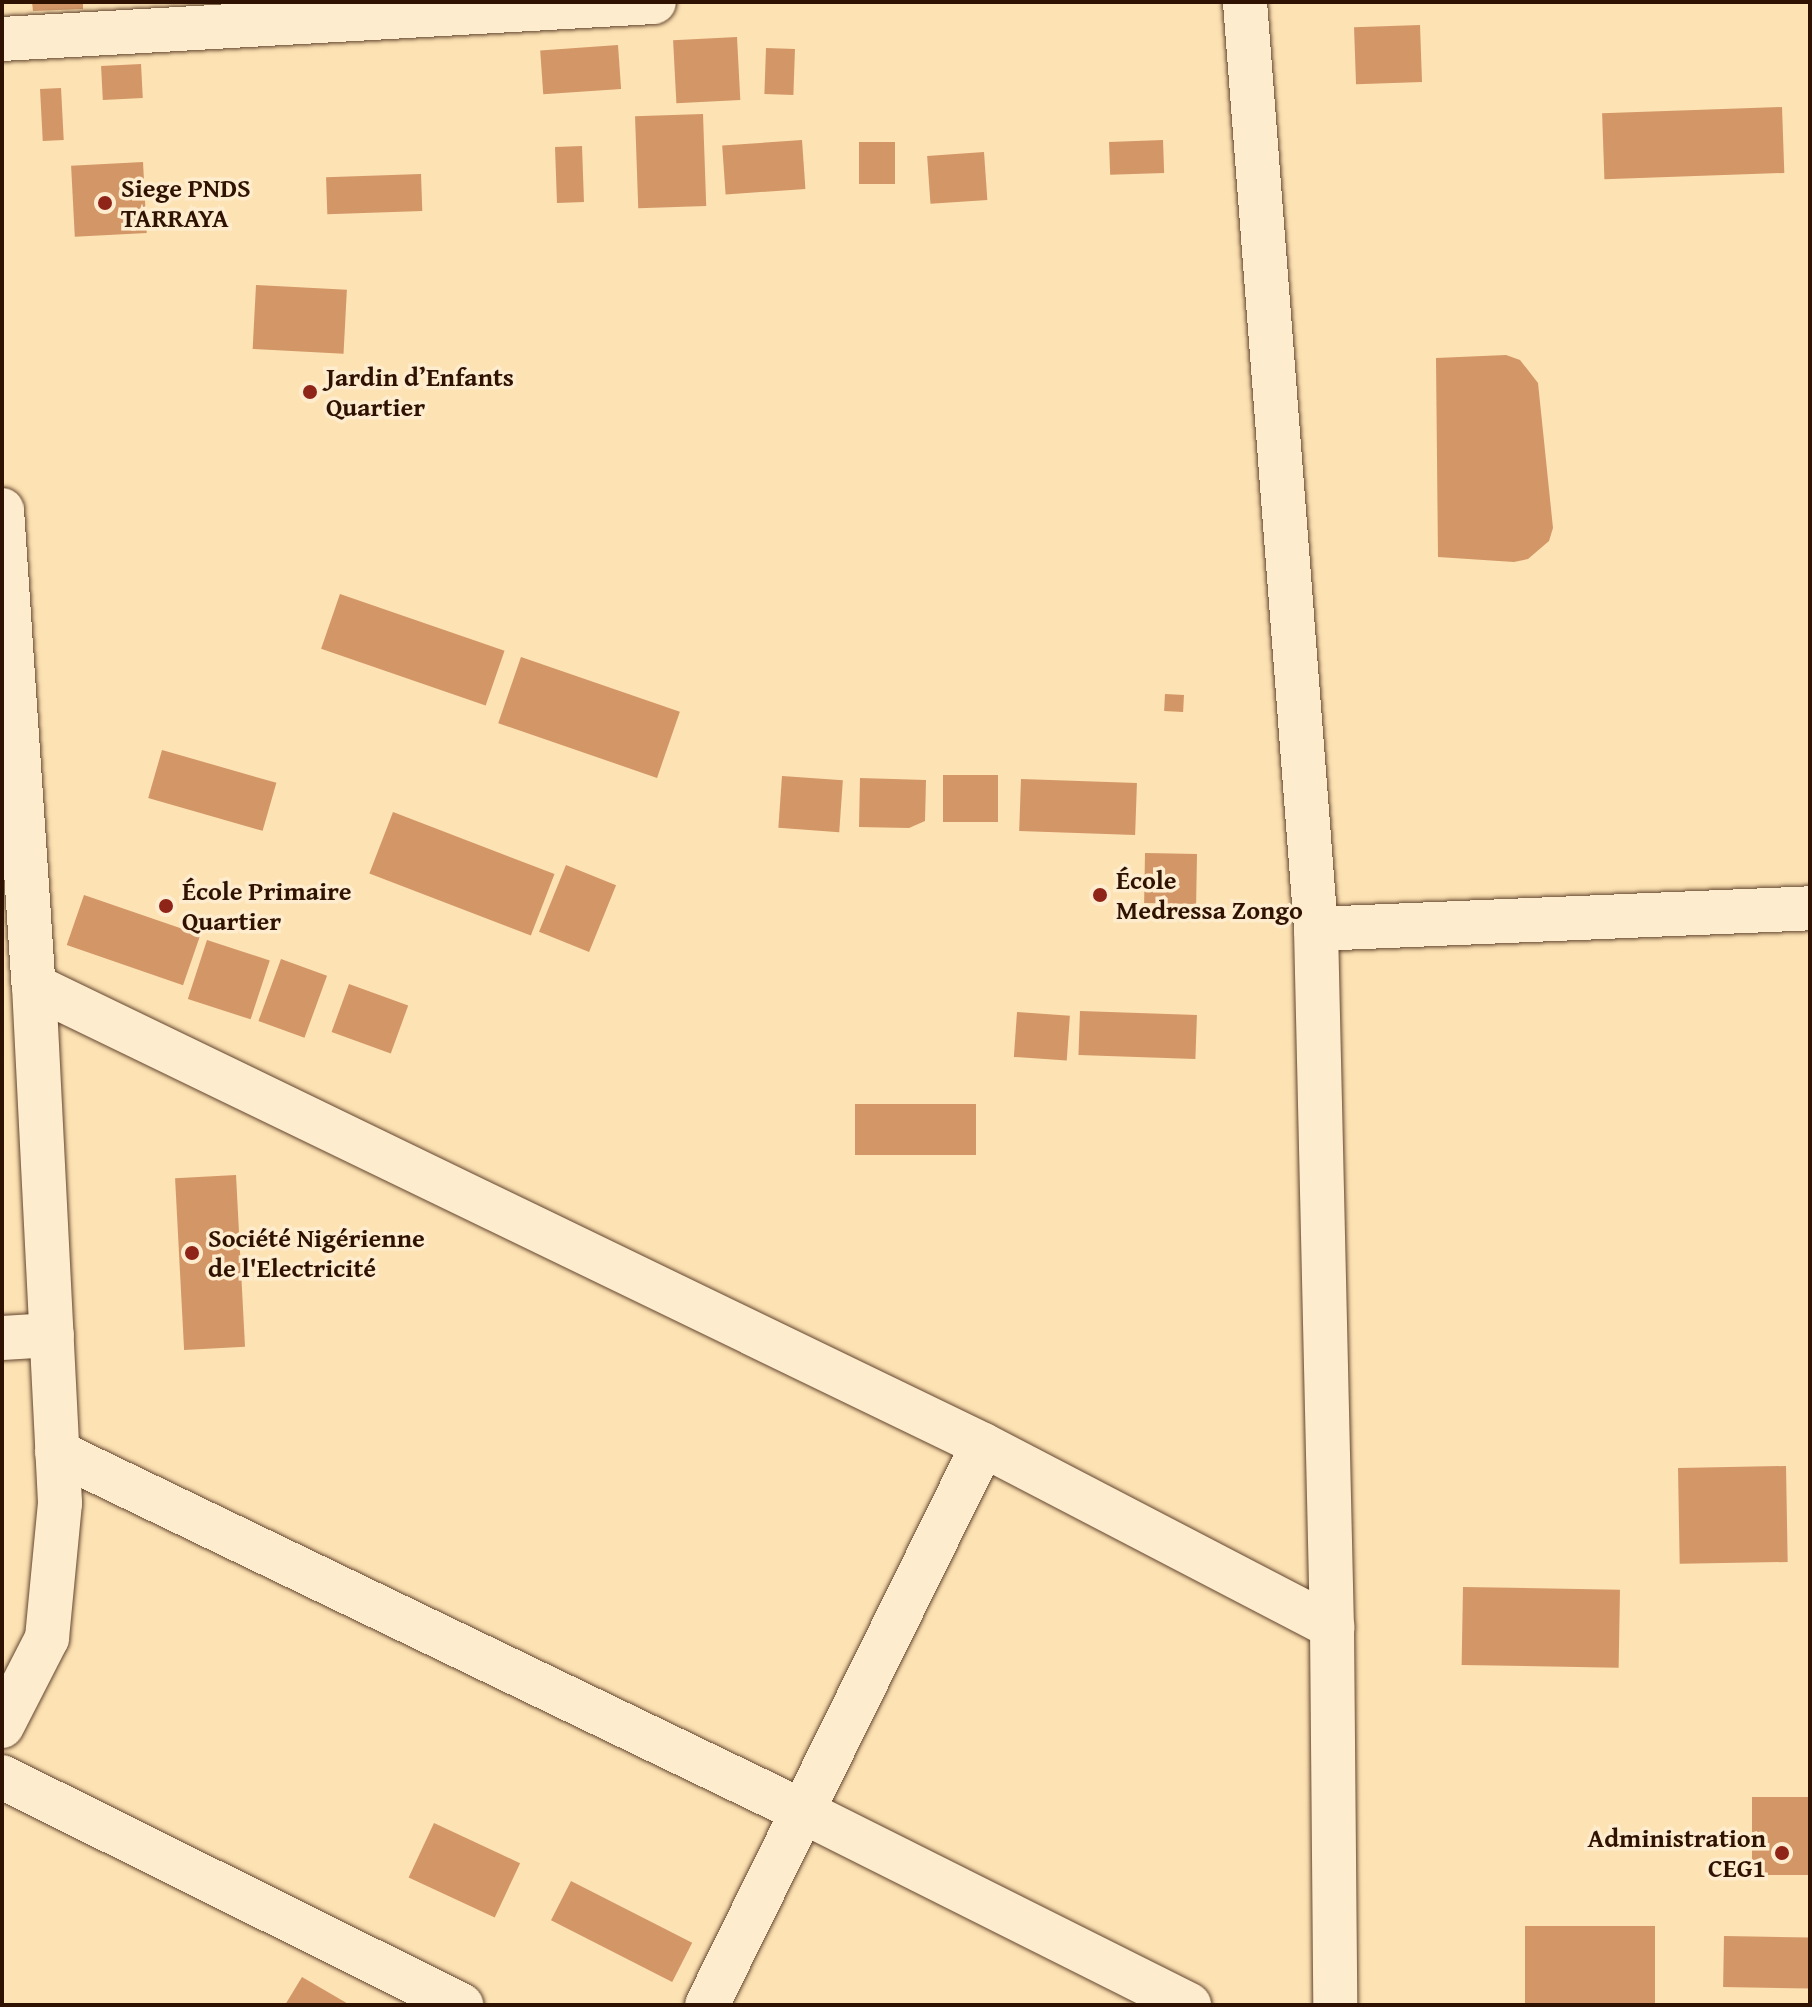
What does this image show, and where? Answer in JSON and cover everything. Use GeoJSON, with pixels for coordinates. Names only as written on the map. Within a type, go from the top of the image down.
{"type":"FeatureCollection","features":[{"type":"Feature","properties":{"kind":"street"},"geometry":{"type":"LineString","coordinates":[[2,39],[654,2]]}},
{"type":"Feature","properties":{"kind":"street"},"geometry":{"type":"LineString","coordinates":[[1245,2],[1316,929],[1332,1627],[1335,2005]]}},
{"type":"Feature","properties":{"kind":"street"},"geometry":{"type":"LineString","coordinates":[[2,510],[15,888],[34,986],[60,1503],[47,1638],[2,1726]]}},
{"type":"Feature","properties":{"kind":"street"},"geometry":{"type":"LineString","coordinates":[[1316,929],[1810,908]]}},
{"type":"Feature","properties":{"kind":"street"},"geometry":{"type":"LineString","coordinates":[[34,986],[983,1445],[1332,1627]]}},
{"type":"Feature","properties":{"kind":"street"},"geometry":{"type":"LineString","coordinates":[[2,1338],[52,1335]]}},
{"type":"Feature","properties":{"kind":"street"},"geometry":{"type":"LineString","coordinates":[[707,2005],[983,1445]]}},
{"type":"Feature","properties":{"kind":"street"},"geometry":{"type":"LineString","coordinates":[[57,1452],[802,1811],[1189,2005]]}},
{"type":"Feature","properties":{"kind":"street"},"geometry":{"type":"LineString","coordinates":[[2,1777],[461,2005]]}},
{"type":"Feature","properties":{"kind":"building"},"geometry":{"type":"Polygon","coordinates":[[[32,2],[83,2],[83,9],[33,11],[32,2]]]}},
{"type":"Feature","properties":{"kind":"building"},"geometry":{"type":"Polygon","coordinates":[[[1420,25],[1422,82],[1356,84],[1354,27],[1420,25]]]}},
{"type":"Feature","properties":{"kind":"building"},"geometry":{"type":"Polygon","coordinates":[[[737,37],[740,100],[676,103],[673,40],[737,37]]]}},
{"type":"Feature","properties":{"kind":"building"},"geometry":{"type":"Polygon","coordinates":[[[618,45],[621,89],[543,94],[540,50],[618,45]]]}},
{"type":"Feature","properties":{"kind":"building"},"geometry":{"type":"Polygon","coordinates":[[[766,48],[795,49],[793,95],[764,94],[766,48]]]}},
{"type":"Feature","properties":{"kind":"building"},"geometry":{"type":"Polygon","coordinates":[[[141,64],[143,98],[103,100],[101,66],[141,64]]]}},
{"type":"Feature","properties":{"kind":"building"},"geometry":{"type":"Polygon","coordinates":[[[61,88],[64,140],[43,141],[40,89],[61,88]]]}},
{"type":"Feature","properties":{"kind":"building"},"geometry":{"type":"Polygon","coordinates":[[[1782,107],[1784,173],[1604,179],[1602,113],[1782,107]]]}},
{"type":"Feature","properties":{"kind":"building"},"geometry":{"type":"Polygon","coordinates":[[[703,114],[706,206],[638,208],[635,116],[703,114]]]}},
{"type":"Feature","properties":{"kind":"building"},"geometry":{"type":"Polygon","coordinates":[[[802,140],[805,189],[726,194],[722,146],[802,140]]]}},
{"type":"Feature","properties":{"kind":"building"},"geometry":{"type":"Polygon","coordinates":[[[1163,140],[1164,173],[1110,175],[1109,142],[1163,140]]]}},
{"type":"Feature","properties":{"kind":"building"},"geometry":{"type":"Polygon","coordinates":[[[859,142],[895,142],[895,184],[859,184],[859,142]]]}},
{"type":"Feature","properties":{"kind":"building"},"geometry":{"type":"Polygon","coordinates":[[[582,146],[584,202],[557,203],[555,147],[582,146]]]}},
{"type":"Feature","properties":{"kind":"building"},"geometry":{"type":"Polygon","coordinates":[[[984,152],[987,200],[930,204],[927,156],[984,152]]]}},
{"type":"Feature","properties":{"kind":"building"},"geometry":{"type":"Polygon","coordinates":[[[143,162],[147,233],[75,237],[71,166],[143,162]]]}},
{"type":"Feature","properties":{"kind":"building"},"geometry":{"type":"Polygon","coordinates":[[[421,174],[422,211],[327,214],[326,177],[421,174]]]}},
{"type":"Feature","properties":{"kind":"building"},"geometry":{"type":"Polygon","coordinates":[[[256,285],[347,290],[344,354],[253,349],[256,285]]]}},
{"type":"Feature","properties":{"kind":"building"},"geometry":{"type":"Polygon","coordinates":[[[1506,355],[1520,360],[1538,383],[1553,528],[1549,541],[1528,559],[1514,562],[1438,557],[1436,358],[1506,355]]]}},
{"type":"Feature","properties":{"kind":"building"},"geometry":{"type":"Polygon","coordinates":[[[340,594],[505,651],[486,705],[321,649],[340,594]]]}},
{"type":"Feature","properties":{"kind":"building"},"geometry":{"type":"Polygon","coordinates":[[[521,657],[680,712],[657,778],[498,723],[521,657]]]}},
{"type":"Feature","properties":{"kind":"building"},"geometry":{"type":"Polygon","coordinates":[[[1165,694],[1184,695],[1183,712],[1164,711],[1165,694]]]}},
{"type":"Feature","properties":{"kind":"building"},"geometry":{"type":"Polygon","coordinates":[[[162,750],[276,783],[263,831],[148,798],[162,750]]]}},
{"type":"Feature","properties":{"kind":"building"},"geometry":{"type":"Polygon","coordinates":[[[943,775],[998,775],[998,822],[943,822],[943,775]]]}},
{"type":"Feature","properties":{"kind":"building"},"geometry":{"type":"Polygon","coordinates":[[[782,776],[843,780],[839,832],[778,828],[782,776]]]}},
{"type":"Feature","properties":{"kind":"building"},"geometry":{"type":"Polygon","coordinates":[[[860,778],[926,780],[925,821],[909,828],[859,827],[860,778]]]}},
{"type":"Feature","properties":{"kind":"building"},"geometry":{"type":"Polygon","coordinates":[[[1021,779],[1137,783],[1135,835],[1019,831],[1021,779]]]}},
{"type":"Feature","properties":{"kind":"building"},"geometry":{"type":"Polygon","coordinates":[[[393,812],[555,874],[531,936],[369,874],[393,812]]]}},
{"type":"Feature","properties":{"kind":"building"},"geometry":{"type":"Polygon","coordinates":[[[1145,853],[1197,854],[1196,904],[1144,903],[1145,853]]]}},
{"type":"Feature","properties":{"kind":"building"},"geometry":{"type":"Polygon","coordinates":[[[566,865],[616,885],[589,952],[539,932],[566,865]]]}},
{"type":"Feature","properties":{"kind":"building"},"geometry":{"type":"Polygon","coordinates":[[[84,895],[200,935],[183,985],[67,945],[84,895]]]}},
{"type":"Feature","properties":{"kind":"building"},"geometry":{"type":"Polygon","coordinates":[[[207,940],[270,960],[251,1019],[188,999],[207,940]]]}},
{"type":"Feature","properties":{"kind":"building"},"geometry":{"type":"Polygon","coordinates":[[[281,959],[327,976],[304,1038],[258,1021],[281,959]]]}},
{"type":"Feature","properties":{"kind":"building"},"geometry":{"type":"Polygon","coordinates":[[[349,984],[408,1006],[391,1053],[332,1032],[349,984]]]}},
{"type":"Feature","properties":{"kind":"building"},"geometry":{"type":"Polygon","coordinates":[[[1080,1011],[1197,1015],[1195,1059],[1078,1055],[1080,1011]]]}},
{"type":"Feature","properties":{"kind":"building"},"geometry":{"type":"Polygon","coordinates":[[[1017,1012],[1070,1016],[1067,1061],[1014,1057],[1017,1012]]]}},
{"type":"Feature","properties":{"kind":"building"},"geometry":{"type":"Polygon","coordinates":[[[855,1104],[976,1104],[976,1155],[855,1155],[855,1104]]]}},
{"type":"Feature","properties":{"kind":"building"},"geometry":{"type":"Polygon","coordinates":[[[236,1175],[245,1347],[184,1350],[175,1178],[236,1175]]]}},
{"type":"Feature","properties":{"kind":"building"},"geometry":{"type":"Polygon","coordinates":[[[1786,1466],[1788,1562],[1680,1564],[1678,1468],[1786,1466]]]}},
{"type":"Feature","properties":{"kind":"building"},"geometry":{"type":"Polygon","coordinates":[[[1463,1587],[1620,1590],[1619,1668],[1462,1665],[1463,1587]]]}},
{"type":"Feature","properties":{"kind":"building"},"geometry":{"type":"Polygon","coordinates":[[[1752,1797],[1810,1797],[1810,1875],[1752,1875],[1752,1797]]]}},
{"type":"Feature","properties":{"kind":"building"},"geometry":{"type":"Polygon","coordinates":[[[434,1823],[520,1863],[495,1918],[409,1877],[434,1823]]]}},
{"type":"Feature","properties":{"kind":"building"},"geometry":{"type":"Polygon","coordinates":[[[571,1881],[692,1943],[672,1982],[551,1920],[571,1881]]]}},
{"type":"Feature","properties":{"kind":"building"},"geometry":{"type":"Polygon","coordinates":[[[1525,1926],[1655,1926],[1655,2005],[1525,2005],[1525,1926]]]}},
{"type":"Feature","properties":{"kind":"building"},"geometry":{"type":"Polygon","coordinates":[[[1724,1936],[1810,1938],[1809,1988],[1723,1987],[1724,1936]]]}},
{"type":"Feature","properties":{"kind":"building"},"geometry":{"type":"Polygon","coordinates":[[[302,1977],[350,2005],[285,2005],[302,1977]]]}},
{"type":"Feature","properties":{"kind":"place","name":"Siege PNDS TARRAYA"},"geometry":{"type":"Point","coordinates":[105,203]}},
{"type":"Feature","properties":{"kind":"place","name":"Jardin d’Enfants Quartier"},"geometry":{"type":"Point","coordinates":[310,392]}},
{"type":"Feature","properties":{"kind":"place","name":"École Medressa Zongo"},"geometry":{"type":"Point","coordinates":[1100,895]}},
{"type":"Feature","properties":{"kind":"place","name":"École Primaire Quartier"},"geometry":{"type":"Point","coordinates":[166,906]}},
{"type":"Feature","properties":{"kind":"place","name":"Société Nigérienne de l'Electricité"},"geometry":{"type":"Point","coordinates":[192,1253]}},
{"type":"Feature","properties":{"kind":"place","name":"Administration CEG1"},"geometry":{"type":"Point","coordinates":[1782,1853]}}]}
